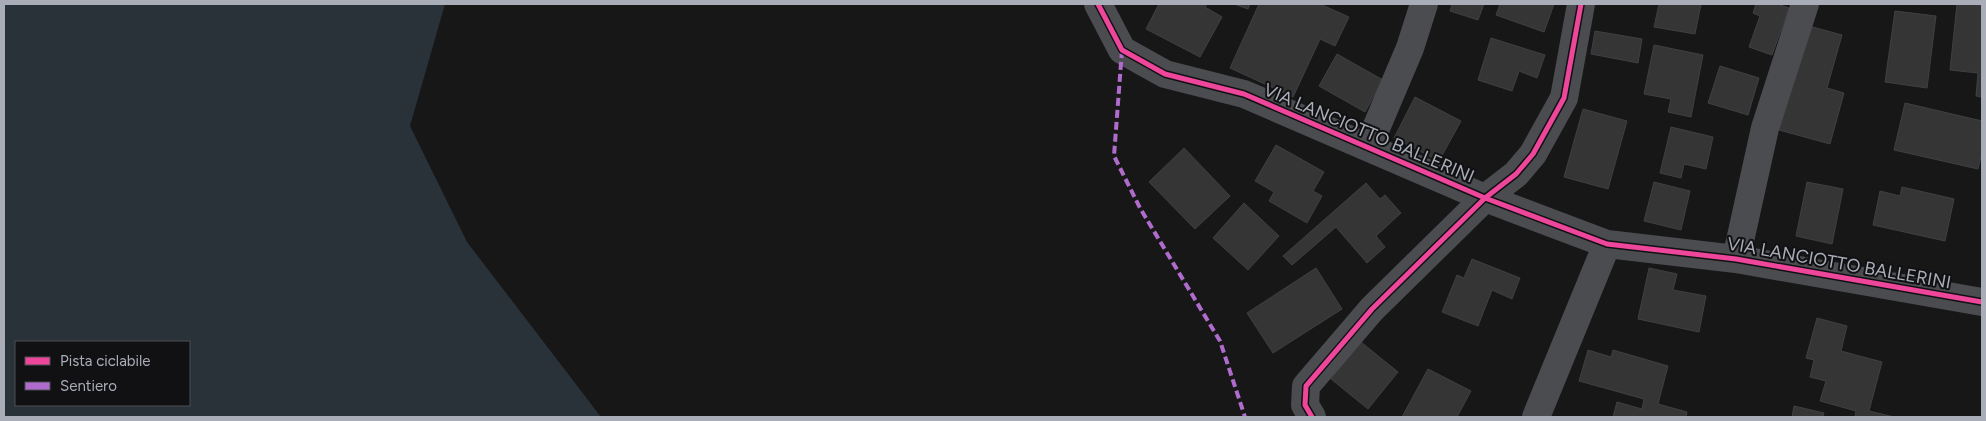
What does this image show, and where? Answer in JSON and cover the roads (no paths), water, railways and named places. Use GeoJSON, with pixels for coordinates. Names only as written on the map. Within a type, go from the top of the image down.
{"type":"FeatureCollection","features":[{"type":"Feature","properties":{"kind":"street","name":"VIA LANCIOTTO BALLERINI"},"geometry":{"type":"LineString","coordinates":[[1098,4],[1122,50],[1165,74],[1244,94],[1485,198],[1608,244],[1736,259],[1982,302]]}},
{"type":"Feature","properties":{"kind":"street"},"geometry":{"type":"LineString","coordinates":[[1368,148],[1410,48],[1424,4]]}},
{"type":"Feature","properties":{"kind":"street"},"geometry":{"type":"LineString","coordinates":[[1312,417],[1305,405],[1306,386],[1372,310],[1485,198],[1516,174],[1533,154],[1564,98],[1581,4]]}},
{"type":"Feature","properties":{"kind":"street"},"geometry":{"type":"LineString","coordinates":[[1736,259],[1765,128],[1805,4]]}},
{"type":"Feature","properties":{"kind":"street"},"geometry":{"type":"LineString","coordinates":[[1536,417],[1608,244]]}}]}
